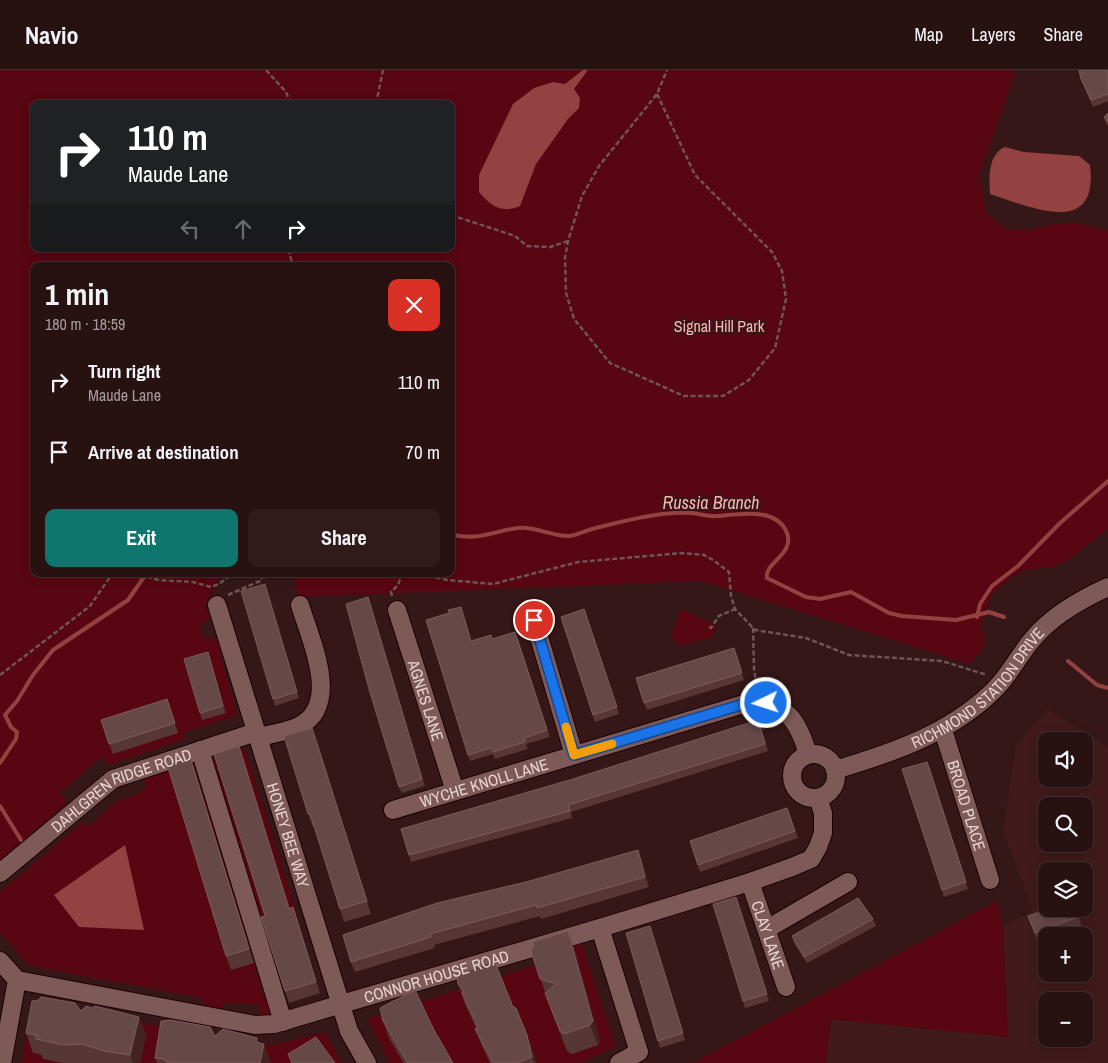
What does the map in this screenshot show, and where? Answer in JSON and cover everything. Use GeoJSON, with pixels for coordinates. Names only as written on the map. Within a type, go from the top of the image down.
{"type":"FeatureCollection","features":[{"type":"Feature","properties":{"kind":"street","name":"RICHMOND STATION DRIVE"},"geometry":{"type":"LineString","coordinates":[[835,770],[942,730],[972,710],[1002,682],[1031,641],[1055,617],[1088,596],[1108,587]]}},
{"type":"Feature","properties":{"kind":"street","name":"HONEY BEE WAY"},"geometry":{"type":"LineString","coordinates":[[221,601],[257,735],[349,1031],[367,1063]]}},
{"type":"Feature","properties":{"kind":"street","name":"DAHLGREN RIDGE ROAD"},"geometry":{"type":"LineString","coordinates":[[0,873],[111,781],[200,750],[299,726],[319,706],[322,688],[320,674],[300,605]]}},
{"type":"Feature","properties":{"kind":"street","name":"AGNES LANE"},"geometry":{"type":"LineString","coordinates":[[398,610],[455,791]]}},
{"type":"Feature","properties":{"kind":"street"},"geometry":{"type":"LineString","coordinates":[[534,620],[574,755]]}},
{"type":"Feature","properties":{"kind":"street","name":"WYCHE KNOLL LANE"},"geometry":{"type":"LineString","coordinates":[[393,810],[747,703],[759,702]]}},
{"type":"Feature","properties":{"kind":"street"},"geometry":{"type":"LineString","coordinates":[[759,702],[775,706],[792,717],[798,727],[808,754]]}},
{"type":"Feature","properties":{"kind":"street","name":"BROAD PLACE"},"geometry":{"type":"LineString","coordinates":[[942,730],[990,880]]}},
{"type":"Feature","properties":{"kind":"street"},"geometry":{"type":"LineString","coordinates":[[200,750],[283,1022]]}},
{"type":"Feature","properties":{"kind":"street"},"geometry":{"type":"LineString","coordinates":[[815,753],[828,758],[835,770],[836,777],[831,791],[818,798],[803,796],[793,784],[791,777],[796,762],[808,754],[815,753]]}},
{"type":"Feature","properties":{"kind":"street","name":"CONNOR HOUSE ROAD"},"geometry":{"type":"LineString","coordinates":[[17,980],[255,1025],[265,1026],[283,1022],[750,882],[811,858],[818,847],[823,833],[823,813],[818,798]]}},
{"type":"Feature","properties":{"kind":"street","name":"CLAY LANE"},"geometry":{"type":"LineString","coordinates":[[750,882],[786,987]]}},
{"type":"Feature","properties":{"kind":"street"},"geometry":{"type":"LineString","coordinates":[[767,929],[848,882]]}},
{"type":"Feature","properties":{"kind":"street"},"geometry":{"type":"LineString","coordinates":[[600,928],[640,1052],[618,1063]]}},
{"type":"Feature","properties":{"kind":"street"},"geometry":{"type":"LineString","coordinates":[[0,960],[17,980],[2,1063]]}},
{"type":"Feature","properties":{"kind":"path"},"geometry":{"type":"LineString","coordinates":[[266,70],[286,92],[289,100]]}},
{"type":"Feature","properties":{"kind":"path"},"geometry":{"type":"LineString","coordinates":[[377,100],[383,70]]}},
{"type":"Feature","properties":{"kind":"path"},"geometry":{"type":"LineString","coordinates":[[658,94],[696,175],[772,252],[782,271],[786,299],[775,348],[749,380],[723,396],[684,396],[610,363],[574,320],[566,293],[565,258],[568,241],[577,209],[589,181],[658,94],[667,70]]}},
{"type":"Feature","properties":{"kind":"path"},"geometry":{"type":"LineString","coordinates":[[455,216],[515,236],[527,246],[550,248],[568,241]]}},
{"type":"Feature","properties":{"kind":"path"},"geometry":{"type":"LineString","coordinates":[[434,577],[493,584],[578,562],[682,553],[696,555],[713,560],[729,572],[731,596],[735,610],[753,628],[806,638],[849,655],[942,661],[1002,682]]}},
{"type":"Feature","properties":{"kind":"path"},"geometry":{"type":"LineString","coordinates":[[0,675],[90,606],[110,577]]}},
{"type":"Feature","properties":{"kind":"path"},"geometry":{"type":"LineString","coordinates":[[147,577],[193,582],[211,587],[228,577]]}},
{"type":"Feature","properties":{"kind":"path"},"geometry":{"type":"LineString","coordinates":[[221,601],[260,581],[262,577]]}},
{"type":"Feature","properties":{"kind":"path"},"geometry":{"type":"LineString","coordinates":[[398,610],[391,592],[398,585],[401,577]]}},
{"type":"Feature","properties":{"kind":"path"},"geometry":{"type":"LineString","coordinates":[[709,627],[711,628],[719,616],[735,610]]}},
{"type":"Feature","properties":{"kind":"path"},"geometry":{"type":"LineString","coordinates":[[753,628],[754,668],[759,702]]}},
{"type":"Feature","properties":{"kind":"shaded area"},"geometry":{"type":"Polygon","coordinates":[[[583,70],[588,70],[574,89],[580,98],[579,108],[568,119],[536,164],[520,206],[502,209],[492,205],[479,192],[479,175],[513,104],[534,88],[553,82],[565,84],[583,70]]]}},
{"type":"Feature","properties":{"kind":"shaded area"},"geometry":{"type":"Polygon","coordinates":[[[1005,147],[1024,152],[1079,156],[1090,165],[1090,188],[1084,203],[1073,210],[1058,212],[1042,210],[990,194],[991,167],[995,155],[1005,147]]]}},
{"type":"Feature","properties":{"kind":"shaded area"},"geometry":{"type":"Polygon","coordinates":[[[1048,709],[1084,732],[1038,732],[1038,787],[1093,787],[1093,738],[1108,747],[1108,1063],[826,1063],[830,1019],[1008,1037],[1003,926],[1033,911],[1003,831],[1016,745],[1048,709]]]}},
{"type":"Feature","properties":{"kind":"shaded area"},"geometry":{"type":"Polygon","coordinates":[[[125,845],[144,930],[79,927],[54,895],[125,845]]]}},
{"type":"Feature","properties":{"kind":"green space","name":"Signal Hill Park"},"geometry":{"type":"Polygon","coordinates":[[[0,70],[1016,70],[979,176],[987,214],[1007,229],[1029,230],[1054,224],[1080,223],[1108,231],[1108,528],[1069,560],[1051,567],[1026,570],[1012,576],[991,595],[981,624],[985,645],[970,664],[701,581],[298,597],[294,577],[455,577],[455,262],[30,262],[30,577],[220,577],[205,605],[210,617],[200,627],[203,638],[215,639],[223,649],[220,653],[237,715],[184,732],[185,739],[108,765],[101,757],[60,793],[67,803],[0,860],[0,70]]]}},
{"type":"Feature","properties":{"kind":"green space"},"geometry":{"type":"Polygon","coordinates":[[[681,609],[717,626],[712,637],[678,646],[671,636],[681,609]]]}},
{"type":"Feature","properties":{"kind":"green space"},"geometry":{"type":"Polygon","coordinates":[[[245,749],[295,908],[317,992],[289,1002],[211,759],[245,749]]]}},
{"type":"Feature","properties":{"kind":"green space"},"geometry":{"type":"Polygon","coordinates":[[[197,763],[261,963],[256,973],[242,977],[258,974],[265,1001],[270,1001],[271,1011],[267,1019],[260,1018],[259,1005],[224,1003],[222,1013],[204,1010],[202,998],[35,967],[25,962],[0,932],[0,892],[83,822],[88,827],[117,801],[140,793],[146,787],[143,777],[197,763]]]}},
{"type":"Feature","properties":{"kind":"green space"},"geometry":{"type":"Polygon","coordinates":[[[997,901],[1003,926],[1008,1037],[831,1019],[826,1063],[693,1063],[997,901]]]}},
{"type":"Feature","properties":{"kind":"green space"},"geometry":{"type":"Polygon","coordinates":[[[581,942],[616,1046],[582,1063],[390,1063],[367,1019],[536,965],[537,956],[581,942]]]}},
{"type":"Feature","properties":{"kind":"green space"},"geometry":{"type":"Polygon","coordinates":[[[31,1004],[271,1045],[325,1032],[342,1063],[22,1063],[31,1004]]]}},
{"type":"Feature","properties":{"kind":"building"},"geometry":{"type":"Polygon","coordinates":[[[1079,70],[1108,70],[1108,94],[1091,100],[1079,70]]]}},
{"type":"Feature","properties":{"kind":"building"},"geometry":{"type":"Polygon","coordinates":[[[1108,113],[1108,122],[1104,117],[1108,113]]]}},
{"type":"Feature","properties":{"kind":"building"},"geometry":{"type":"Polygon","coordinates":[[[265,584],[297,692],[273,699],[241,591],[265,584]]]}},
{"type":"Feature","properties":{"kind":"building"},"geometry":{"type":"Polygon","coordinates":[[[368,597],[422,779],[399,787],[369,689],[346,604],[368,597]]]}},
{"type":"Feature","properties":{"kind":"building"},"geometry":{"type":"Polygon","coordinates":[[[461,607],[471,641],[491,635],[492,639],[515,632],[547,730],[524,738],[525,742],[493,752],[491,748],[468,755],[426,620],[449,613],[448,610],[461,607]]]}},
{"type":"Feature","properties":{"kind":"building"},"geometry":{"type":"Polygon","coordinates":[[[584,609],[617,707],[593,715],[561,617],[584,609]]]}},
{"type":"Feature","properties":{"kind":"building"},"geometry":{"type":"Polygon","coordinates":[[[734,648],[742,673],[644,703],[636,678],[734,648]]]}},
{"type":"Feature","properties":{"kind":"building"},"geometry":{"type":"Polygon","coordinates":[[[208,652],[223,706],[200,713],[184,659],[208,652]]]}},
{"type":"Feature","properties":{"kind":"building"},"geometry":{"type":"Polygon","coordinates":[[[167,699],[175,723],[109,744],[101,720],[167,699]]]}},
{"type":"Feature","properties":{"kind":"building"},"geometry":{"type":"Polygon","coordinates":[[[758,720],[765,744],[568,805],[570,811],[409,855],[401,829],[573,779],[758,720]]]}},
{"type":"Feature","properties":{"kind":"building"},"geometry":{"type":"Polygon","coordinates":[[[312,728],[367,901],[340,909],[284,736],[312,728]]]}},
{"type":"Feature","properties":{"kind":"building"},"geometry":{"type":"Polygon","coordinates":[[[239,746],[289,909],[293,907],[316,982],[285,991],[261,917],[265,916],[214,754],[239,746]]]}},
{"type":"Feature","properties":{"kind":"building"},"geometry":{"type":"Polygon","coordinates":[[[190,757],[249,949],[226,956],[167,764],[190,757]]]}},
{"type":"Feature","properties":{"kind":"building"},"geometry":{"type":"Polygon","coordinates":[[[927,762],[966,882],[942,890],[902,769],[927,762]]]}},
{"type":"Feature","properties":{"kind":"building"},"geometry":{"type":"Polygon","coordinates":[[[787,808],[795,831],[698,865],[690,841],[787,808]]]}},
{"type":"Feature","properties":{"kind":"building"},"geometry":{"type":"Polygon","coordinates":[[[638,850],[645,877],[537,908],[536,905],[430,934],[431,937],[351,962],[343,935],[437,903],[526,882],[638,850]]]}},
{"type":"Feature","properties":{"kind":"building"},"geometry":{"type":"Polygon","coordinates":[[[736,897],[767,994],[743,1001],[713,904],[736,897]]]}},
{"type":"Feature","properties":{"kind":"building"},"geometry":{"type":"Polygon","coordinates":[[[858,898],[873,919],[804,957],[792,936],[858,898]]]}},
{"type":"Feature","properties":{"kind":"building"},"geometry":{"type":"Polygon","coordinates":[[[1038,912],[1038,917],[1078,917],[1051,927],[1038,927],[1038,932],[1035,933],[1028,916],[1038,912]]]}},
{"type":"Feature","properties":{"kind":"building"},"geometry":{"type":"Polygon","coordinates":[[[650,926],[683,1033],[658,1041],[626,933],[650,926]]]}},
{"type":"Feature","properties":{"kind":"building"},"geometry":{"type":"Polygon","coordinates":[[[568,931],[593,1021],[590,1025],[564,1034],[560,1031],[545,993],[556,984],[540,979],[531,951],[534,946],[533,942],[568,931]]]}},
{"type":"Feature","properties":{"kind":"building"},"geometry":{"type":"Polygon","coordinates":[[[494,960],[513,1007],[516,1008],[527,1035],[532,1057],[517,1063],[493,1063],[475,1029],[478,1027],[462,993],[464,991],[458,984],[457,975],[494,960]]]}},
{"type":"Feature","properties":{"kind":"building"},"geometry":{"type":"Polygon","coordinates":[[[415,990],[434,1030],[453,1063],[408,1063],[383,1021],[380,1008],[415,990]]]}},
{"type":"Feature","properties":{"kind":"building"},"geometry":{"type":"Polygon","coordinates":[[[41,997],[75,1003],[81,1011],[86,1006],[92,1008],[95,1006],[139,1017],[130,1055],[104,1051],[82,1044],[64,1045],[36,1039],[36,1035],[26,1033],[32,1001],[39,1000],[41,997]]]}},
{"type":"Feature","properties":{"kind":"building"},"geometry":{"type":"Polygon","coordinates":[[[171,1020],[210,1027],[215,1036],[223,1029],[257,1038],[256,1042],[264,1044],[260,1063],[171,1063],[164,1059],[155,1058],[161,1021],[171,1020]]]}},
{"type":"Feature","properties":{"kind":"building"},"geometry":{"type":"Polygon","coordinates":[[[316,1037],[335,1063],[292,1063],[288,1054],[316,1037]]]}},
{"type":"Feature","properties":{"kind":"waterway"},"geometry":{"type":"LineString","coordinates":[[977,617],[980,604],[992,586],[1018,566],[1059,524],[1108,481]]}},
{"type":"Feature","properties":{"kind":"waterway","name":"Russia Branch"},"geometry":{"type":"LineString","coordinates":[[455,535],[468,537],[524,528],[570,536],[618,522],[662,514],[689,513],[709,516],[757,514],[775,519],[787,533],[787,547],[770,568],[767,578],[806,597],[820,599],[851,592],[889,613],[902,616],[956,620],[989,612],[1004,617]]}},
{"type":"Feature","properties":{"kind":"waterway","name":"Russia Branch"},"geometry":{"type":"LineString","coordinates":[[0,763],[16,739],[17,732],[11,727],[5,715],[17,701],[33,675],[53,650],[128,600],[144,577]]}},
{"type":"Feature","properties":{"kind":"waterway","name":"Russia Branch"},"geometry":{"type":"LineString","coordinates":[[1068,661],[1097,685],[1108,688]]}},
{"type":"Feature","properties":{"kind":"waterway"},"geometry":{"type":"LineString","coordinates":[[0,806],[21,840]]}},
{"type":"Feature","properties":{"kind":"slow traffic"},"geometry":{"type":"LineString","coordinates":[[566,727],[574,755],[612,744]]}},
{"type":"Feature","properties":{"kind":"route"},"geometry":{"type":"LineString","coordinates":[[534,620],[574,755],[747,703],[766,703]]}}]}
